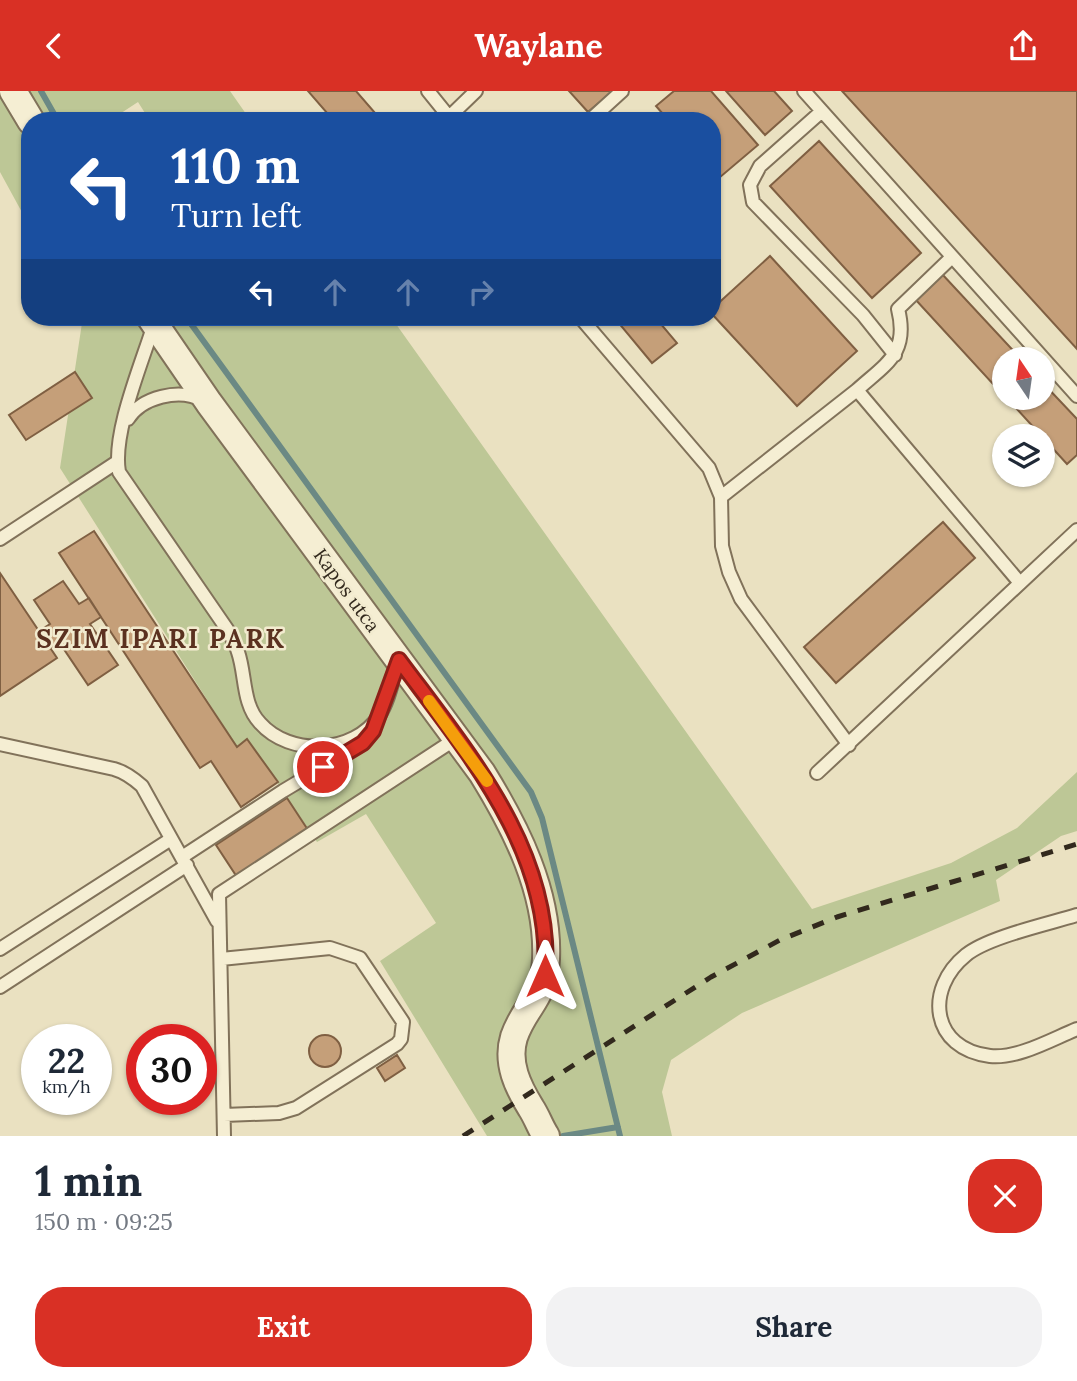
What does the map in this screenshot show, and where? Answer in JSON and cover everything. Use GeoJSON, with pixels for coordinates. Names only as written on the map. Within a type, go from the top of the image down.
{"type":"FeatureCollection","features":[{"type":"Feature","properties":{"kind":"street"},"geometry":{"type":"LineString","coordinates":[[13,91],[26,112]]}},
{"type":"Feature","properties":{"kind":"street","name":"Kapos utca"},"geometry":{"type":"LineString","coordinates":[[157,326],[209,404],[457,738],[507,815],[529,865],[539,903],[546,955],[545,976],[535,1002],[514,1036],[511,1061],[519,1088],[545,1134]]}},
{"type":"Feature","properties":{"kind":"lane"},"geometry":{"type":"LineString","coordinates":[[428,91],[442,112]]}},
{"type":"Feature","properties":{"kind":"lane"},"geometry":{"type":"LineString","coordinates":[[454,112],[476,91]]}},
{"type":"Feature","properties":{"kind":"lane"},"geometry":{"type":"LineString","coordinates":[[599,112],[622,91]]}},
{"type":"Feature","properties":{"kind":"lane"},"geometry":{"type":"LineString","coordinates":[[804,91],[1077,396]]}},
{"type":"Feature","properties":{"kind":"lane"},"geometry":{"type":"LineString","coordinates":[[822,111],[760,166],[750,185],[753,202],[863,315],[895,355]]}},
{"type":"Feature","properties":{"kind":"lane"},"geometry":{"type":"LineString","coordinates":[[721,497],[857,390],[895,355],[903,330],[898,309],[952,257]]}},
{"type":"Feature","properties":{"kind":"lane"},"geometry":{"type":"LineString","coordinates":[[151,326],[121,431],[117,462],[119,472],[229,632],[238,652],[247,699],[259,723],[278,737],[298,746],[323,746],[337,745],[361,735],[380,715]]}},
{"type":"Feature","properties":{"kind":"lane"},"geometry":{"type":"LineString","coordinates":[[588,326],[709,467],[721,497],[722,546],[729,572],[741,599],[849,745]]}},
{"type":"Feature","properties":{"kind":"lane"},"geometry":{"type":"LineString","coordinates":[[857,390],[1020,583]]}},
{"type":"Feature","properties":{"kind":"lane"},"geometry":{"type":"LineString","coordinates":[[121,431],[132,412],[153,400],[182,394],[195,396],[209,404]]}},
{"type":"Feature","properties":{"kind":"lane"},"geometry":{"type":"LineString","coordinates":[[0,539],[117,462]]}},
{"type":"Feature","properties":{"kind":"lane"},"geometry":{"type":"LineString","coordinates":[[817,773],[1077,530]]}},
{"type":"Feature","properties":{"kind":"lane"},"geometry":{"type":"LineString","coordinates":[[0,987],[283,791],[363,743],[380,715],[399,660]]}},
{"type":"Feature","properties":{"kind":"lane"},"geometry":{"type":"LineString","coordinates":[[219,894],[457,738]]}},
{"type":"Feature","properties":{"kind":"lane"},"geometry":{"type":"LineString","coordinates":[[0,744],[125,772],[142,786],[219,923]]}},
{"type":"Feature","properties":{"kind":"lane"},"geometry":{"type":"LineString","coordinates":[[0,949],[171,839]]}},
{"type":"Feature","properties":{"kind":"lane"},"geometry":{"type":"LineString","coordinates":[[197,884],[219,894]]}},
{"type":"Feature","properties":{"kind":"lane"},"geometry":{"type":"LineString","coordinates":[[219,894],[224,1136]]}},
{"type":"Feature","properties":{"kind":"lane"},"geometry":{"type":"LineString","coordinates":[[1077,915],[989,943],[968,953],[953,967],[943,983],[938,1000],[938,1014],[954,1041],[973,1052],[992,1056],[1013,1054],[1077,1029]]}},
{"type":"Feature","properties":{"kind":"lane"},"geometry":{"type":"LineString","coordinates":[[221,958],[342,949],[354,954],[365,964],[403,1022],[401,1039],[397,1044],[296,1108],[279,1113],[224,1115]]}},
{"type":"Feature","properties":{"kind":"green space"},"geometry":{"type":"Polygon","coordinates":[[[0,91],[230,91],[245,112],[144,112],[138,102],[123,112],[21,112],[21,210],[0,172],[0,91]]]}},
{"type":"Feature","properties":{"kind":"green space"},"geometry":{"type":"Polygon","coordinates":[[[82,326],[397,326],[812,909],[951,863],[1017,828],[1077,772],[1077,831],[1061,836],[996,880],[1000,901],[742,1013],[671,1060],[662,1092],[672,1136],[487,1136],[380,961],[436,923],[366,814],[317,842],[248,739],[237,747],[60,468],[82,326]]]}},
{"type":"Feature","properties":{"kind":"building"},"geometry":{"type":"Polygon","coordinates":[[[308,91],[356,91],[374,112],[326,112],[308,91]]]}},
{"type":"Feature","properties":{"kind":"building"},"geometry":{"type":"Polygon","coordinates":[[[569,91],[613,91],[588,112],[569,91]]]}},
{"type":"Feature","properties":{"kind":"building"},"geometry":{"type":"Polygon","coordinates":[[[674,91],[711,91],[758,145],[721,176],[721,112],[661,112],[656,106],[674,91]]]}},
{"type":"Feature","properties":{"kind":"building"},"geometry":{"type":"Polygon","coordinates":[[[726,91],[774,91],[792,111],[765,135],[726,91]]]}},
{"type":"Feature","properties":{"kind":"building"},"geometry":{"type":"Polygon","coordinates":[[[842,91],[1077,91],[1077,349],[842,91]]]}},
{"type":"Feature","properties":{"kind":"building"},"geometry":{"type":"Polygon","coordinates":[[[819,141],[921,253],[872,298],[770,186],[819,141]]]}},
{"type":"Feature","properties":{"kind":"building"},"geometry":{"type":"Polygon","coordinates":[[[770,256],[857,351],[797,406],[721,324],[721,301],[770,256]]]}},
{"type":"Feature","properties":{"kind":"building"},"geometry":{"type":"Polygon","coordinates":[[[942,274],[1010,347],[992,347],[992,383],[915,299],[942,274]]]}},
{"type":"Feature","properties":{"kind":"building"},"geometry":{"type":"Polygon","coordinates":[[[621,326],[663,326],[677,343],[652,363],[621,326]]]}},
{"type":"Feature","properties":{"kind":"building"},"geometry":{"type":"Polygon","coordinates":[[[75,372],[92,398],[26,440],[9,415],[75,372]]]}},
{"type":"Feature","properties":{"kind":"building"},"geometry":{"type":"Polygon","coordinates":[[[1055,396],[1077,419],[1077,455],[1067,464],[1055,451],[1055,424],[1031,424],[1018,410],[1055,410],[1055,396]]]}},
{"type":"Feature","properties":{"kind":"building"},"geometry":{"type":"Polygon","coordinates":[[[943,522],[975,558],[836,683],[804,647],[943,522]]]}},
{"type":"Feature","properties":{"kind":"building"},"geometry":{"type":"Polygon","coordinates":[[[94,531],[237,747],[247,739],[278,782],[241,807],[211,761],[200,768],[59,553],[94,531]]]}},
{"type":"Feature","properties":{"kind":"building"},"geometry":{"type":"Polygon","coordinates":[[[0,573],[57,658],[0,696],[0,573]]]}},
{"type":"Feature","properties":{"kind":"building"},"geometry":{"type":"Polygon","coordinates":[[[63,581],[79,604],[89,598],[101,617],[90,624],[118,665],[88,685],[59,642],[50,648],[39,631],[50,624],[34,600],[63,581]]]}},
{"type":"Feature","properties":{"kind":"building"},"geometry":{"type":"Polygon","coordinates":[[[287,798],[308,830],[237,877],[216,845],[287,798]]]}},
{"type":"Feature","properties":{"kind":"building"},"geometry":{"type":"Polygon","coordinates":[[[325,1035],[336,1040],[341,1051],[336,1062],[325,1067],[314,1062],[309,1051],[314,1040],[325,1035]]]}},
{"type":"Feature","properties":{"kind":"building"},"geometry":{"type":"Polygon","coordinates":[[[397,1055],[405,1068],[385,1081],[377,1068],[397,1055]]]}},
{"type":"Feature","properties":{"kind":"waterway"},"geometry":{"type":"LineString","coordinates":[[41,91],[53,112]]}},
{"type":"Feature","properties":{"kind":"waterway"},"geometry":{"type":"LineString","coordinates":[[193,326],[531,792],[542,818],[620,1136]]}},
{"type":"Feature","properties":{"kind":"waterway"},"geometry":{"type":"LineString","coordinates":[[563,1136],[618,1127]]}},
{"type":"Feature","properties":{"kind":"railway"},"geometry":{"type":"LineString","coordinates":[[463,1136],[711,977],[780,940],[837,917],[1077,844]]}},
{"type":"Feature","properties":{"kind":"slow traffic"},"geometry":{"type":"LineString","coordinates":[[429,701],[487,781]]}},
{"type":"Feature","properties":{"kind":"district","name":"SZIM IPARI PARK"},"geometry":{"type":"Point","coordinates":[161,639]}},
{"type":"Feature","properties":{"kind":"route"},"geometry":{"type":"LineString","coordinates":[[323,767],[363,743],[373,731],[399,660],[482,773],[518,838],[529,865],[539,903],[544,929],[545,976]]}}]}
